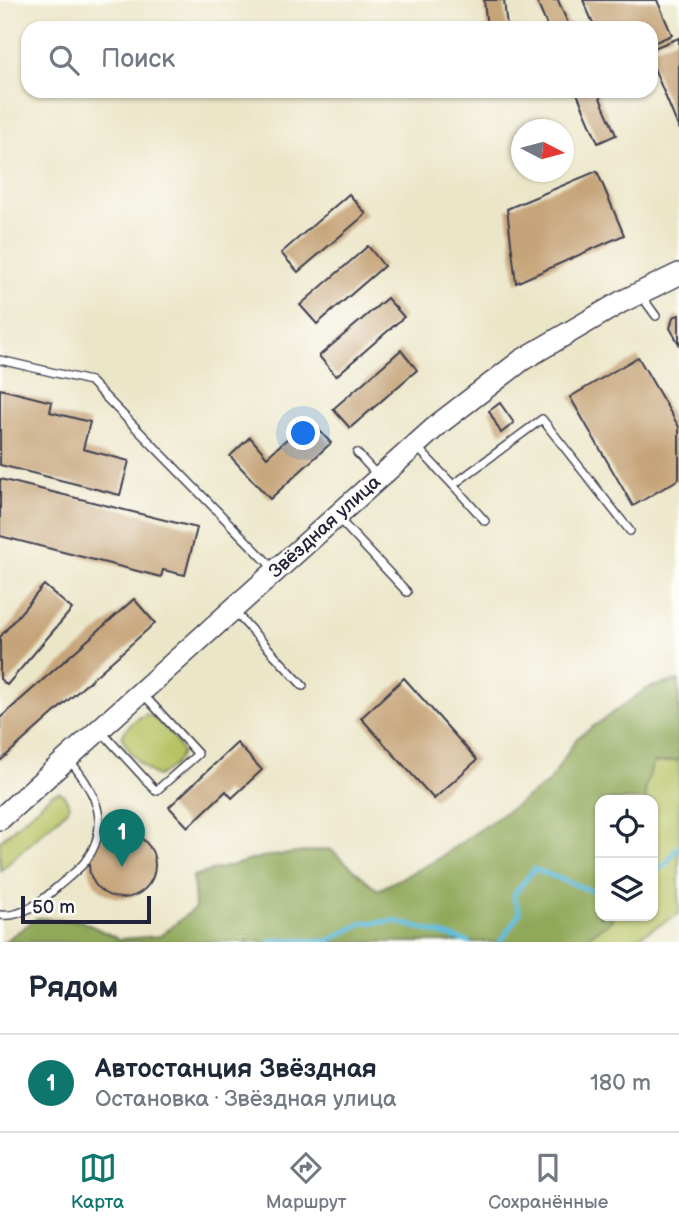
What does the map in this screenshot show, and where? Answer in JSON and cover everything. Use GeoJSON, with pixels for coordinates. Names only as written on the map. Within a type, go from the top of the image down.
{"type":"FeatureCollection","features":[{"type":"Feature","properties":{"kind":"main road","name":"Звёздная улица"},"geometry":{"type":"LineString","coordinates":[[0,820],[440,423],[522,360],[679,274]]}},
{"type":"Feature","properties":{"kind":"lane"},"geometry":{"type":"LineString","coordinates":[[640,293],[656,316]]}},
{"type":"Feature","properties":{"kind":"lane"},"geometry":{"type":"LineString","coordinates":[[0,360],[90,381],[253,545],[275,571]]}},
{"type":"Feature","properties":{"kind":"lane"},"geometry":{"type":"LineString","coordinates":[[453,485],[542,419],[630,531]]}},
{"type":"Feature","properties":{"kind":"lane"},"geometry":{"type":"LineString","coordinates":[[415,445],[485,522]]}},
{"type":"Feature","properties":{"kind":"lane"},"geometry":{"type":"LineString","coordinates":[[358,453],[379,478]]}},
{"type":"Feature","properties":{"kind":"lane"},"geometry":{"type":"LineString","coordinates":[[337,516],[407,592]]}},
{"type":"Feature","properties":{"kind":"lane"},"geometry":{"type":"LineString","coordinates":[[233,610],[303,686]]}},
{"type":"Feature","properties":{"kind":"lane"},"geometry":{"type":"LineString","coordinates":[[100,730],[156,791],[198,754],[141,693]]}},
{"type":"Feature","properties":{"kind":"lane"},"geometry":{"type":"LineString","coordinates":[[0,915],[11,916],[41,902],[85,862],[97,836],[99,814],[95,795],[68,759]]}},
{"type":"Feature","properties":{"kind":"green space"},"geometry":{"type":"Polygon","coordinates":[[[679,680],[679,760],[653,763],[646,795],[595,795],[595,921],[611,921],[580,942],[4,942],[37,918],[81,921],[119,939],[160,936],[195,908],[193,876],[262,857],[330,849],[378,890],[433,862],[549,782],[577,738],[648,688],[679,680]]]}},
{"type":"Feature","properties":{"kind":"green space"},"geometry":{"type":"Polygon","coordinates":[[[147,714],[168,730],[182,753],[172,767],[157,776],[136,759],[122,737],[132,723],[147,714]]]}},
{"type":"Feature","properties":{"kind":"green space"},"geometry":{"type":"Polygon","coordinates":[[[679,760],[679,914],[629,942],[580,942],[611,921],[658,921],[658,795],[646,795],[645,789],[653,763],[679,760]]]}},
{"type":"Feature","properties":{"kind":"green space"},"geometry":{"type":"Polygon","coordinates":[[[52,794],[63,794],[70,805],[67,810],[0,871],[0,841],[52,794]]]}},
{"type":"Feature","properties":{"kind":"building"},"geometry":{"type":"Polygon","coordinates":[[[484,0],[504,0],[506,21],[486,21],[484,0]]]}},
{"type":"Feature","properties":{"kind":"building"},"geometry":{"type":"Polygon","coordinates":[[[536,0],[558,0],[567,21],[545,21],[536,0]]]}},
{"type":"Feature","properties":{"kind":"building"},"geometry":{"type":"Polygon","coordinates":[[[583,0],[657,0],[672,35],[658,41],[658,21],[592,21],[583,0]]]}},
{"type":"Feature","properties":{"kind":"building"},"geometry":{"type":"Polygon","coordinates":[[[679,38],[679,129],[658,78],[658,46],[679,38]]]}},
{"type":"Feature","properties":{"kind":"building"},"geometry":{"type":"Polygon","coordinates":[[[579,98],[600,98],[616,135],[598,143],[579,98]]]}},
{"type":"Feature","properties":{"kind":"building"},"geometry":{"type":"Polygon","coordinates":[[[597,171],[624,235],[516,283],[507,209],[597,171]]]}},
{"type":"Feature","properties":{"kind":"building"},"geometry":{"type":"Polygon","coordinates":[[[349,194],[366,214],[298,272],[281,253],[349,194]]]}},
{"type":"Feature","properties":{"kind":"building"},"geometry":{"type":"Polygon","coordinates":[[[368,246],[384,266],[317,324],[300,305],[368,246]]]}},
{"type":"Feature","properties":{"kind":"building"},"geometry":{"type":"Polygon","coordinates":[[[387,298],[404,317],[336,376],[319,356],[387,298]]]}},
{"type":"Feature","properties":{"kind":"building"},"geometry":{"type":"Polygon","coordinates":[[[679,315],[679,344],[670,328],[673,317],[679,315]]]}},
{"type":"Feature","properties":{"kind":"building"},"geometry":{"type":"Polygon","coordinates":[[[401,350],[417,370],[350,428],[333,409],[401,350]]]}},
{"type":"Feature","properties":{"kind":"building"},"geometry":{"type":"Polygon","coordinates":[[[638,357],[679,427],[679,479],[633,506],[570,397],[638,357]]]}},
{"type":"Feature","properties":{"kind":"building"},"geometry":{"type":"Polygon","coordinates":[[[0,389],[52,402],[50,412],[90,422],[83,449],[129,461],[120,495],[0,465],[0,389]]]}},
{"type":"Feature","properties":{"kind":"building"},"geometry":{"type":"Polygon","coordinates":[[[500,403],[514,423],[501,433],[489,411],[500,403]]]}},
{"type":"Feature","properties":{"kind":"building"},"geometry":{"type":"Polygon","coordinates":[[[309,419],[331,443],[270,499],[230,456],[250,437],[267,457],[309,419]]]}},
{"type":"Feature","properties":{"kind":"building"},"geometry":{"type":"Polygon","coordinates":[[[0,479],[197,528],[185,575],[163,570],[161,577],[0,536],[0,479]]]}},
{"type":"Feature","properties":{"kind":"building"},"geometry":{"type":"Polygon","coordinates":[[[44,585],[72,609],[7,685],[0,679],[0,637],[44,585]]]}},
{"type":"Feature","properties":{"kind":"building"},"geometry":{"type":"Polygon","coordinates":[[[134,599],[155,623],[0,761],[0,718],[134,599]]]}},
{"type":"Feature","properties":{"kind":"building"},"geometry":{"type":"Polygon","coordinates":[[[404,678],[477,760],[434,799],[361,718],[404,678]]]}},
{"type":"Feature","properties":{"kind":"building"},"geometry":{"type":"Polygon","coordinates":[[[237,743],[262,770],[232,798],[226,791],[188,827],[169,807],[237,743]]]}},
{"type":"Feature","properties":{"kind":"building"},"geometry":{"type":"Polygon","coordinates":[[[122,832],[135,835],[145,842],[152,852],[155,865],[152,878],[145,888],[135,895],[122,898],[109,895],[99,888],[92,878],[89,865],[92,852],[99,842],[109,835],[122,832]]]}},
{"type":"Feature","properties":{"kind":"waterway"},"geometry":{"type":"LineString","coordinates":[[658,869],[665,865],[679,846]]}},
{"type":"Feature","properties":{"kind":"waterway"},"geometry":{"type":"LineString","coordinates":[[500,942],[520,913],[513,896],[534,869],[595,892]]}},
{"type":"Feature","properties":{"kind":"waterway"},"geometry":{"type":"LineString","coordinates":[[270,942],[328,941],[363,923],[395,921],[469,942]]}},
{"type":"Feature","properties":{"kind":"place","name":"Автостанция Звёздная"},"geometry":{"type":"Point","coordinates":[122,867]}}]}
